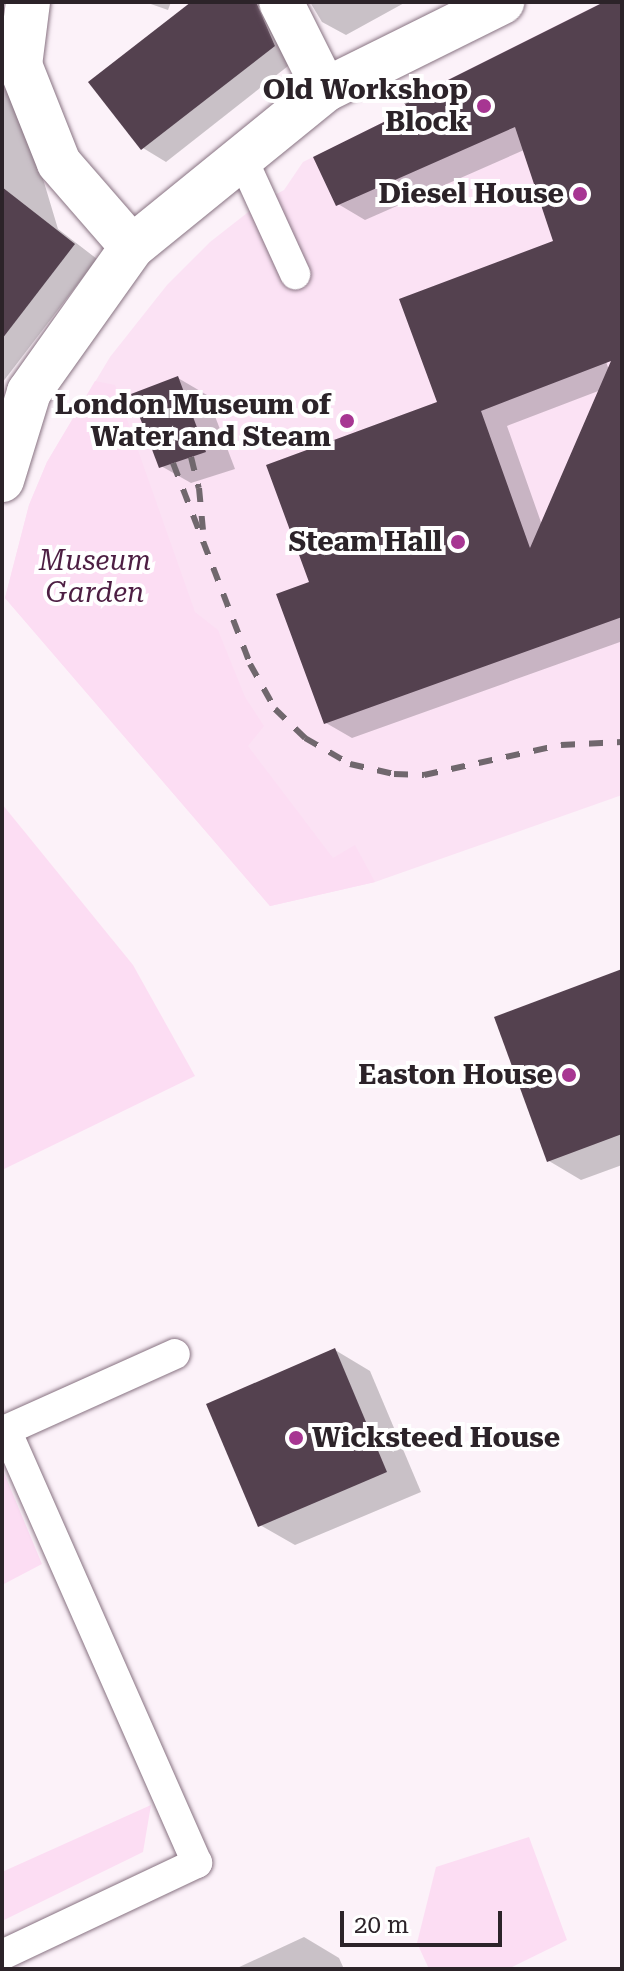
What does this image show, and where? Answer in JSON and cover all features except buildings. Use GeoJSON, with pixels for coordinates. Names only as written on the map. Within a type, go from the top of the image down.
{"type":"FeatureCollection","features":[{"type":"Feature","properties":{"kind":"street"},"geometry":{"type":"LineString","coordinates":[[28,2],[20,65],[59,163],[132,247]]}},
{"type":"Feature","properties":{"kind":"street"},"geometry":{"type":"LineString","coordinates":[[281,2],[325,90]]}},
{"type":"Feature","properties":{"kind":"street"},"geometry":{"type":"LineString","coordinates":[[2,480],[29,392],[132,247],[325,90],[502,2]]}},
{"type":"Feature","properties":{"kind":"lane"},"geometry":{"type":"LineString","coordinates":[[242,158],[295,274]]}},
{"type":"Feature","properties":{"kind":"lane"},"geometry":{"type":"LineString","coordinates":[[2,1955],[197,1863],[6,1430],[175,1354]]}},
{"type":"Feature","properties":{"kind":"shaded area","name":"London Museum of Water and Steam"},"geometry":{"type":"Polygon","coordinates":[[[603,2],[622,2],[622,795],[375,882],[270,906],[5,598],[29,505],[47,462],[110,357],[167,285],[210,242],[260,203],[284,190],[303,162],[407,110],[404,102],[603,2]]]}},
{"type":"Feature","properties":{"kind":"green space","name":"Museum Garden"},"geometry":{"type":"Polygon","coordinates":[[[95,381],[115,385],[195,612],[218,630],[245,697],[264,726],[248,746],[333,858],[355,845],[375,882],[270,906],[5,598],[29,505],[47,462],[95,381]]]}},
{"type":"Feature","properties":{"kind":"green space"},"geometry":{"type":"Polygon","coordinates":[[[2,804],[133,965],[195,1076],[2,1170],[2,804]]]}},
{"type":"Feature","properties":{"kind":"green space"},"geometry":{"type":"Polygon","coordinates":[[[2,1468],[42,1564],[2,1585],[2,1468]]]}},
{"type":"Feature","properties":{"kind":"green space"},"geometry":{"type":"Polygon","coordinates":[[[151,1805],[143,1852],[2,1921],[2,1872],[151,1805]]]}},
{"type":"Feature","properties":{"kind":"green space"},"geometry":{"type":"Polygon","coordinates":[[[529,1837],[567,1940],[508,1969],[429,1969],[417,1943],[436,1867],[529,1837]]]}},
{"type":"Feature","properties":{"kind":"railway"},"geometry":{"type":"LineString","coordinates":[[191,457],[199,488],[203,530]]}},
{"type":"Feature","properties":{"kind":"railway"},"geometry":{"type":"LineString","coordinates":[[173,463],[250,664],[275,709],[305,738],[350,764],[394,774],[424,775],[561,745],[622,742]]}},
{"type":"Feature","properties":{"kind":"place","name":"Old Workshop Block"},"geometry":{"type":"Point","coordinates":[484,106]}},
{"type":"Feature","properties":{"kind":"place","name":"Diesel House"},"geometry":{"type":"Point","coordinates":[580,194]}},
{"type":"Feature","properties":{"kind":"place","name":"London Museum of Water and Steam"},"geometry":{"type":"Point","coordinates":[347,421]}},
{"type":"Feature","properties":{"kind":"place","name":"Steam Hall"},"geometry":{"type":"Point","coordinates":[458,542]}},
{"type":"Feature","properties":{"kind":"place","name":"Easton House"},"geometry":{"type":"Point","coordinates":[569,1075]}},
{"type":"Feature","properties":{"kind":"place","name":"Wicksteed House"},"geometry":{"type":"Point","coordinates":[296,1438]}}]}
